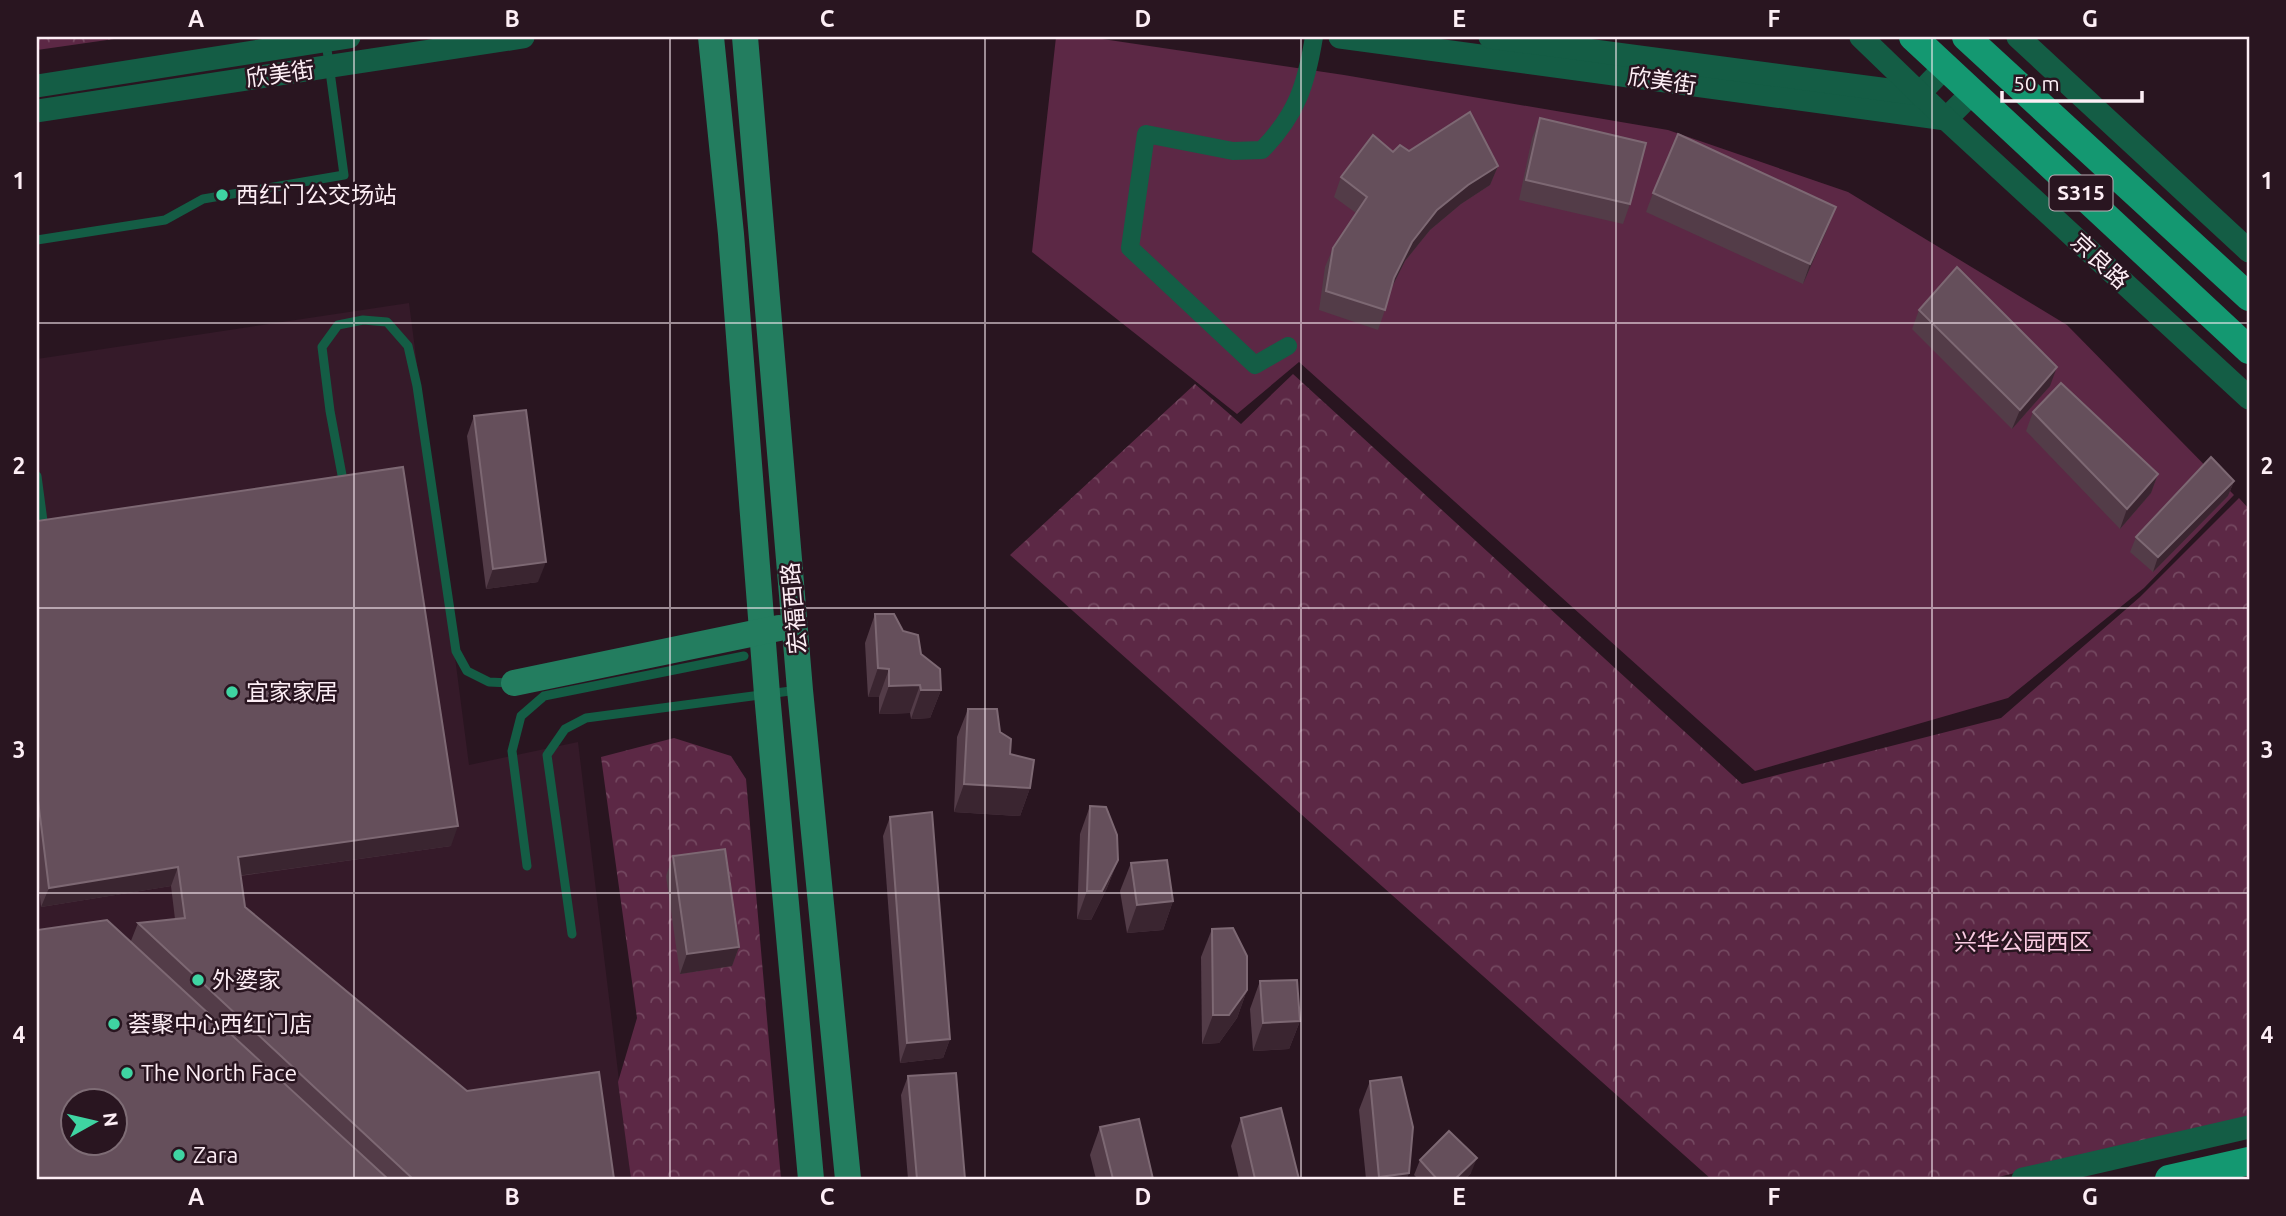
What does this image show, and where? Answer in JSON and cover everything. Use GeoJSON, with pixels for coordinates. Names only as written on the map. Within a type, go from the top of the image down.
{"type":"FeatureCollection","features":[{"type":"Feature","properties":{"kind":"main road","name":"宏福西路"},"geometry":{"type":"LineString","coordinates":[[711,37],[731,234],[767,694],[811,1179]]}},
{"type":"Feature","properties":{"kind":"main road","name":"宏福西路"},"geometry":{"type":"LineString","coordinates":[[745,37],[800,690],[848,1179]]}},
{"type":"Feature","properties":{"kind":"main road","name":"京良路"},"geometry":{"type":"LineString","coordinates":[[1913,37],[2249,350]]}},
{"type":"Feature","properties":{"kind":"main road","name":"S315"},"geometry":{"type":"LineString","coordinates":[[1966,37],[2249,297]]}},
{"type":"Feature","properties":{"kind":"main road"},"geometry":{"type":"LineString","coordinates":[[514,682],[795,625]]}},
{"type":"Feature","properties":{"kind":"main road"},"geometry":{"type":"LineString","coordinates":[[2169,1179],[2249,1161]]}},
{"type":"Feature","properties":{"kind":"street","name":"欣美街"},"geometry":{"type":"LineString","coordinates":[[37,86],[349,37]]}},
{"type":"Feature","properties":{"kind":"street","name":"欣美街"},"geometry":{"type":"LineString","coordinates":[[37,111],[523,37]]}},
{"type":"Feature","properties":{"kind":"street"},"geometry":{"type":"LineString","coordinates":[[1288,346],[1255,365],[1130,248],[1146,134],[1233,150],[1262,150],[1283,129],[1307,78],[1314,37]]}},
{"type":"Feature","properties":{"kind":"street","name":"欣美街"},"geometry":{"type":"LineString","coordinates":[[1340,37],[1946,119]]}},
{"type":"Feature","properties":{"kind":"street","name":"欣美街"},"geometry":{"type":"LineString","coordinates":[[1490,37],[1919,94]]}},
{"type":"Feature","properties":{"kind":"street","name":"京良路"},"geometry":{"type":"LineString","coordinates":[[1861,37],[1919,94],[2249,398]]}},
{"type":"Feature","properties":{"kind":"street"},"geometry":{"type":"LineString","coordinates":[[2018,37],[2249,251]]}},
{"type":"Feature","properties":{"kind":"street"},"geometry":{"type":"LineString","coordinates":[[1919,94],[1945,67]]}},
{"type":"Feature","properties":{"kind":"street"},"geometry":{"type":"LineString","coordinates":[[1946,119],[1973,92]]}},
{"type":"Feature","properties":{"kind":"street"},"geometry":{"type":"LineString","coordinates":[[2023,1179],[2249,1127]]}},
{"type":"Feature","properties":{"kind":"lane"},"geometry":{"type":"LineString","coordinates":[[37,240],[165,220],[203,199],[344,176],[326,40]]}},
{"type":"Feature","properties":{"kind":"lane"},"geometry":{"type":"LineString","coordinates":[[342,475],[322,347],[338,325],[363,320],[387,322],[408,346],[414,372],[456,651],[467,671],[489,682],[514,682]]}},
{"type":"Feature","properties":{"kind":"lane"},"geometry":{"type":"LineString","coordinates":[[37,476],[43,521]]}},
{"type":"Feature","properties":{"kind":"lane"},"geometry":{"type":"LineString","coordinates":[[527,866],[512,751],[521,716],[544,696],[744,656]]}},
{"type":"Feature","properties":{"kind":"lane"},"geometry":{"type":"LineString","coordinates":[[572,934],[548,755],[565,729],[586,718],[800,690]]}},
{"type":"Feature","properties":{"kind":"shaded area"},"geometry":{"type":"Polygon","coordinates":[[[409,303],[469,765],[578,742],[631,1179],[37,1179],[37,359],[409,303]]]}},
{"type":"Feature","properties":{"kind":"green space"},"geometry":{"type":"Polygon","coordinates":[[[37,37],[128,37],[37,50],[37,37]]]}},
{"type":"Feature","properties":{"kind":"green space"},"geometry":{"type":"Polygon","coordinates":[[[1056,37],[1089,37],[1344,75],[1668,130],[1848,192],[2067,325],[2234,495],[2144,588],[2008,698],[1755,771],[1299,362],[1237,414],[1032,252],[1056,37]]]}},
{"type":"Feature","properties":{"kind":"green space","name":"兴华公园西区"},"geometry":{"type":"Polygon","coordinates":[[[1293,374],[1742,784],[2001,718],[2140,597],[2239,498],[2249,509],[2249,1117],[1990,1179],[1711,1179],[1010,555],[1195,384],[1241,424],[1293,374]]]}},
{"type":"Feature","properties":{"kind":"green space"},"geometry":{"type":"Polygon","coordinates":[[[674,738],[731,756],[746,779],[781,1179],[631,1179],[618,1082],[637,1018],[601,757],[674,738]]]}},
{"type":"Feature","properties":{"kind":"building"},"geometry":{"type":"Polygon","coordinates":[[[1470,112],[1498,166],[1468,185],[1437,210],[1412,242],[1394,278],[1385,310],[1326,291],[1333,248],[1367,197],[1341,177],[1373,135],[1393,152],[1400,145],[1409,151],[1470,112]]]}},
{"type":"Feature","properties":{"kind":"building"},"geometry":{"type":"Polygon","coordinates":[[[1540,118],[1646,143],[1630,204],[1526,180],[1540,118]]]}},
{"type":"Feature","properties":{"kind":"building"},"geometry":{"type":"Polygon","coordinates":[[[1678,134],[1836,207],[1810,264],[1653,193],[1678,134]]]}},
{"type":"Feature","properties":{"kind":"building"},"geometry":{"type":"Polygon","coordinates":[[[1957,267],[2057,367],[2020,410],[1919,310],[1957,267]]]}},
{"type":"Feature","properties":{"kind":"building"},"geometry":{"type":"Polygon","coordinates":[[[2061,383],[2158,474],[2127,509],[2033,412],[2061,383]]]}},
{"type":"Feature","properties":{"kind":"building"},"geometry":{"type":"Polygon","coordinates":[[[526,410],[546,562],[493,569],[474,416],[526,410]]]}},
{"type":"Feature","properties":{"kind":"building"},"geometry":{"type":"Polygon","coordinates":[[[2211,457],[2234,481],[2158,557],[2136,537],[2211,457]]]}},
{"type":"Feature","properties":{"kind":"building","name":"宜家家居"},"geometry":{"type":"Polygon","coordinates":[[[403,467],[458,826],[238,857],[245,907],[467,1091],[599,1072],[614,1179],[413,1179],[138,923],[185,918],[178,867],[49,888],[37,792],[37,521],[403,467]]]}},
{"type":"Feature","properties":{"kind":"building"},"geometry":{"type":"Polygon","coordinates":[[[875,614],[894,614],[903,631],[918,635],[921,654],[940,669],[941,690],[921,690],[920,685],[889,686],[889,669],[878,668],[875,614]]]}},
{"type":"Feature","properties":{"kind":"building"},"geometry":{"type":"Polygon","coordinates":[[[968,709],[997,709],[1000,732],[1011,739],[1010,754],[1034,760],[1030,788],[964,784],[968,709]]]}},
{"type":"Feature","properties":{"kind":"building"},"geometry":{"type":"Polygon","coordinates":[[[1090,806],[1106,807],[1117,835],[1118,860],[1102,891],[1087,891],[1090,806]]]}},
{"type":"Feature","properties":{"kind":"building"},"geometry":{"type":"Polygon","coordinates":[[[932,812],[950,1039],[907,1043],[890,817],[932,812]]]}},
{"type":"Feature","properties":{"kind":"building"},"geometry":{"type":"Polygon","coordinates":[[[725,849],[739,947],[687,954],[673,856],[725,849]]]}},
{"type":"Feature","properties":{"kind":"building"},"geometry":{"type":"Polygon","coordinates":[[[1167,860],[1173,901],[1137,905],[1131,863],[1167,860]]]}},
{"type":"Feature","properties":{"kind":"building","name":"荟聚中心西红门店"},"geometry":{"type":"Polygon","coordinates":[[[107,920],[388,1179],[37,1179],[37,930],[107,920]]]}},
{"type":"Feature","properties":{"kind":"building"},"geometry":{"type":"Polygon","coordinates":[[[1233,928],[1247,956],[1247,990],[1229,1015],[1213,1015],[1212,929],[1233,928]]]}},
{"type":"Feature","properties":{"kind":"building"},"geometry":{"type":"Polygon","coordinates":[[[1297,980],[1300,1021],[1263,1023],[1260,981],[1297,980]]]}},
{"type":"Feature","properties":{"kind":"building"},"geometry":{"type":"Polygon","coordinates":[[[956,1073],[965,1179],[917,1179],[908,1076],[956,1073]]]}},
{"type":"Feature","properties":{"kind":"building"},"geometry":{"type":"Polygon","coordinates":[[[1401,1077],[1413,1127],[1409,1173],[1379,1177],[1370,1081],[1401,1077]]]}},
{"type":"Feature","properties":{"kind":"building"},"geometry":{"type":"Polygon","coordinates":[[[1281,1108],[1299,1179],[1255,1179],[1241,1118],[1281,1108]]]}},
{"type":"Feature","properties":{"kind":"building"},"geometry":{"type":"Polygon","coordinates":[[[1139,1119],[1153,1179],[1113,1179],[1100,1127],[1139,1119]]]}},
{"type":"Feature","properties":{"kind":"building"},"geometry":{"type":"Polygon","coordinates":[[[1449,1131],[1477,1158],[1455,1179],[1437,1179],[1420,1160],[1449,1131]]]}},
{"type":"Feature","properties":{"kind":"place","name":"西红门公交场站"},"geometry":{"type":"Point","coordinates":[222,195]}},
{"type":"Feature","properties":{"kind":"place","name":"宜家家居"},"geometry":{"type":"Point","coordinates":[232,692]}},
{"type":"Feature","properties":{"kind":"place","name":"外婆家"},"geometry":{"type":"Point","coordinates":[198,980]}},
{"type":"Feature","properties":{"kind":"place","name":"荟聚中心西红门店"},"geometry":{"type":"Point","coordinates":[114,1024]}},
{"type":"Feature","properties":{"kind":"place","name":"The North Face"},"geometry":{"type":"Point","coordinates":[127,1073]}},
{"type":"Feature","properties":{"kind":"place","name":"Zara"},"geometry":{"type":"Point","coordinates":[179,1155]}}]}
